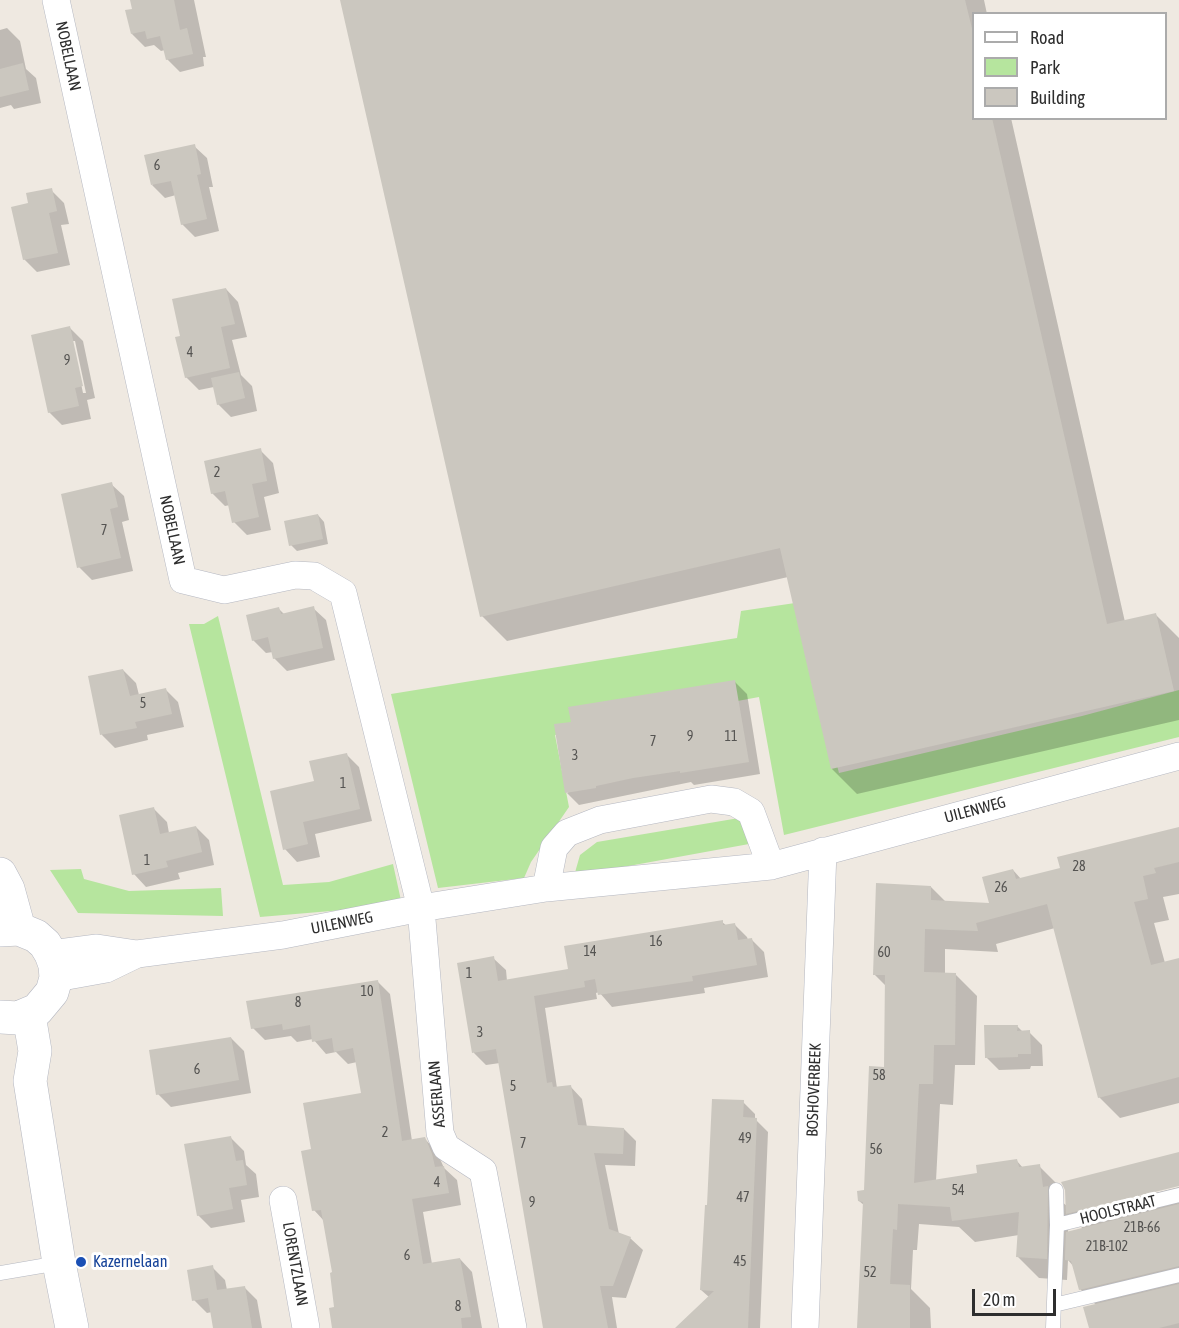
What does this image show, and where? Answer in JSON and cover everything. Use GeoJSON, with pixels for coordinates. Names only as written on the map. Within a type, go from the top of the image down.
{"type":"FeatureCollection","features":[{"type":"Feature","properties":{"kind":"street","name":"NOBELLAAN"},"geometry":{"type":"LineString","coordinates":[[56,0],[183,580],[224,590],[295,575],[314,576],[343,593],[421,908]]}},
{"type":"Feature","properties":{"kind":"street","name":"UILENWEG"},"geometry":{"type":"LineString","coordinates":[[54,966],[106,969],[136,954],[283,935],[421,908],[546,888],[771,866],[1179,756]]}},
{"type":"Feature","properties":{"kind":"street"},"geometry":{"type":"LineString","coordinates":[[546,888],[554,848],[567,833],[600,820],[711,799],[734,802],[751,812],[771,866]]}},
{"type":"Feature","properties":{"kind":"street","name":"BOSHOVERBEEK"},"geometry":{"type":"LineString","coordinates":[[805,1328],[823,851]]}},
{"type":"Feature","properties":{"kind":"street"},"geometry":{"type":"LineString","coordinates":[[0,874],[8,889],[9,929],[36,936],[45,944],[54,966],[52,992],[44,1004],[12,1017],[16,1058],[30,1081],[59,1263],[72,1328]]}},
{"type":"Feature","properties":{"kind":"street","name":"ASSERLAAN"},"geometry":{"type":"LineString","coordinates":[[421,908],[440,1133],[446,1147],[483,1171],[513,1328]]}},
{"type":"Feature","properties":{"kind":"street","name":"LORENTZLAAN"},"geometry":{"type":"LineString","coordinates":[[283,1200],[306,1328]]}},
{"type":"Feature","properties":{"kind":"lane","name":"HOOLSTRAAT"},"geometry":{"type":"LineString","coordinates":[[1053,1328],[1056,1190]]}},
{"type":"Feature","properties":{"kind":"lane","name":"HOOLSTRAAT"},"geometry":{"type":"LineString","coordinates":[[1057,1225],[1179,1195]]}},
{"type":"Feature","properties":{"kind":"lane"},"geometry":{"type":"LineString","coordinates":[[0,1273],[59,1263]]}},
{"type":"Feature","properties":{"kind":"lane"},"geometry":{"type":"LineString","coordinates":[[1054,1305],[1179,1275]]}},
{"type":"Feature","properties":{"kind":"green space"},"geometry":{"type":"Polygon","coordinates":[[[795,603],[839,773],[1082,716],[1179,690],[1179,737],[784,835],[759,697],[555,735],[569,807],[531,862],[524,878],[438,888],[391,694],[737,638],[741,611],[795,603]]]}},
{"type":"Feature","properties":{"kind":"green space"},"geometry":{"type":"Polygon","coordinates":[[[218,616],[283,885],[329,882],[393,864],[402,905],[260,917],[189,624],[204,624],[218,616]]]}},
{"type":"Feature","properties":{"kind":"green space"},"geometry":{"type":"Polygon","coordinates":[[[745,817],[749,844],[574,876],[580,855],[597,842],[745,817]]]}},
{"type":"Feature","properties":{"kind":"green space"},"geometry":{"type":"Polygon","coordinates":[[[81,869],[84,879],[129,891],[221,888],[223,916],[78,913],[50,870],[81,869]]]}},
{"type":"Feature","properties":{"kind":"building"},"geometry":{"type":"Polygon","coordinates":[[[130,0],[174,0],[180,30],[187,28],[193,54],[166,60],[160,36],[147,39],[145,31],[131,34],[125,10],[132,9],[130,0]]]}},
{"type":"Feature","properties":{"kind":"building"},"geometry":{"type":"Polygon","coordinates":[[[340,0],[965,0],[972,29],[972,120],[992,120],[1107,624],[1156,613],[1174,691],[831,769],[780,548],[480,617],[340,0]]]}},
{"type":"Feature","properties":{"kind":"building"},"geometry":{"type":"Polygon","coordinates":[[[23,63],[29,90],[0,97],[0,69],[23,63]]]}},
{"type":"Feature","properties":{"kind":"building"},"geometry":{"type":"Polygon","coordinates":[[[195,144],[201,174],[197,175],[207,219],[181,225],[171,181],[151,185],[144,155],[195,144]]]}},
{"type":"Feature","properties":{"kind":"building"},"geometry":{"type":"Polygon","coordinates":[[[52,188],[57,211],[49,213],[58,253],[23,260],[11,207],[28,203],[26,193],[52,188]]]}},
{"type":"Feature","properties":{"kind":"building"},"geometry":{"type":"Polygon","coordinates":[[[226,288],[235,324],[221,327],[230,368],[185,378],[175,337],[180,336],[172,299],[226,288]]]}},
{"type":"Feature","properties":{"kind":"building"},"geometry":{"type":"Polygon","coordinates":[[[70,326],[83,386],[75,388],[79,406],[48,413],[31,335],[70,326]]]}},
{"type":"Feature","properties":{"kind":"building"},"geometry":{"type":"Polygon","coordinates":[[[239,372],[245,398],[217,405],[211,378],[239,372]]]}},
{"type":"Feature","properties":{"kind":"building"},"geometry":{"type":"Polygon","coordinates":[[[261,448],[267,481],[252,484],[259,517],[232,523],[225,491],[211,494],[204,461],[261,448]]]}},
{"type":"Feature","properties":{"kind":"building"},"geometry":{"type":"Polygon","coordinates":[[[112,482],[118,507],[110,509],[121,558],[77,568],[61,494],[112,482]]]}},
{"type":"Feature","properties":{"kind":"building"},"geometry":{"type":"Polygon","coordinates":[[[318,514],[323,539],[289,546],[284,521],[318,514]]]}},
{"type":"Feature","properties":{"kind":"building"},"geometry":{"type":"Polygon","coordinates":[[[314,606],[323,648],[273,659],[268,637],[252,641],[246,615],[279,607],[281,614],[314,606]]]}},
{"type":"Feature","properties":{"kind":"building"},"geometry":{"type":"Polygon","coordinates":[[[123,669],[130,696],[166,688],[172,714],[135,722],[137,728],[100,735],[88,676],[123,669]]]}},
{"type":"Feature","properties":{"kind":"building"},"geometry":{"type":"Polygon","coordinates":[[[735,680],[749,762],[633,778],[565,793],[554,724],[571,722],[568,707],[735,680]]]}},
{"type":"Feature","properties":{"kind":"building"},"geometry":{"type":"Polygon","coordinates":[[[347,753],[360,809],[303,822],[308,844],[283,850],[270,791],[314,781],[309,761],[347,753]]]}},
{"type":"Feature","properties":{"kind":"building"},"geometry":{"type":"Polygon","coordinates":[[[154,807],[160,834],[196,826],[202,852],[166,861],[168,867],[132,875],[119,815],[154,807]]]}},
{"type":"Feature","properties":{"kind":"building"},"geometry":{"type":"Polygon","coordinates":[[[1179,827],[1179,862],[1154,868],[1156,873],[1143,876],[1148,899],[1134,902],[1151,965],[1179,958],[1179,1077],[1098,1098],[1047,904],[976,923],[978,931],[925,929],[924,972],[956,973],[955,1045],[934,1045],[933,1084],[919,1084],[914,1183],[977,1173],[976,1165],[1017,1159],[1019,1167],[1040,1164],[1043,1187],[1048,1186],[1047,1259],[1016,1257],[1019,1212],[952,1221],[950,1207],[898,1204],[897,1230],[893,1229],[890,1284],[910,1285],[910,1328],[857,1328],[863,1202],[858,1201],[857,1191],[864,1190],[869,1066],[884,1067],[885,975],[873,975],[876,883],[931,886],[931,900],[989,903],[982,877],[1013,869],[1016,879],[1060,868],[1057,857],[1179,827]]]}},
{"type":"Feature","properties":{"kind":"building"},"geometry":{"type":"Polygon","coordinates":[[[723,920],[723,925],[735,923],[738,940],[752,938],[757,965],[692,976],[693,981],[598,995],[595,979],[584,981],[585,987],[534,996],[547,1083],[552,1082],[553,1087],[571,1085],[578,1125],[624,1128],[623,1154],[594,1153],[609,1229],[631,1237],[613,1286],[600,1286],[608,1328],[543,1328],[496,1049],[472,1053],[457,963],[494,956],[498,981],[568,969],[564,946],[723,920]]]}},
{"type":"Feature","properties":{"kind":"building"},"geometry":{"type":"Polygon","coordinates":[[[378,980],[402,1141],[425,1137],[435,1167],[444,1166],[449,1193],[412,1199],[423,1264],[460,1258],[471,1317],[461,1318],[462,1328],[332,1328],[329,1308],[334,1307],[330,1273],[332,1272],[321,1210],[312,1211],[301,1151],[311,1149],[303,1103],[361,1093],[353,1048],[334,1052],[332,1038],[312,1042],[310,1025],[283,1030],[282,1024],[251,1029],[246,1001],[378,980]]]}},
{"type":"Feature","properties":{"kind":"building"},"geometry":{"type":"Polygon","coordinates":[[[984,1025],[1018,1025],[1017,1031],[1030,1030],[1031,1054],[1018,1054],[1018,1057],[985,1058],[984,1025]]]}},
{"type":"Feature","properties":{"kind":"building"},"geometry":{"type":"Polygon","coordinates":[[[231,1037],[239,1080],[156,1095],[149,1050],[231,1037]]]}},
{"type":"Feature","properties":{"kind":"building"},"geometry":{"type":"Polygon","coordinates":[[[712,1099],[744,1100],[743,1117],[757,1118],[748,1328],[675,1328],[714,1291],[700,1290],[712,1099]]]}},
{"type":"Feature","properties":{"kind":"building"},"geometry":{"type":"Polygon","coordinates":[[[231,1136],[236,1161],[243,1160],[247,1185],[229,1188],[233,1209],[197,1216],[184,1144],[231,1136]]]}},
{"type":"Feature","properties":{"kind":"building"},"geometry":{"type":"Polygon","coordinates":[[[1179,1152],[1179,1186],[1066,1214],[1065,1190],[1061,1182],[1179,1152]]]}},
{"type":"Feature","properties":{"kind":"building"},"geometry":{"type":"Polygon","coordinates":[[[1179,1204],[1179,1266],[1079,1290],[1071,1261],[1065,1260],[1066,1232],[1179,1204]]]}},
{"type":"Feature","properties":{"kind":"building"},"geometry":{"type":"Polygon","coordinates":[[[213,1265],[217,1290],[245,1286],[252,1328],[213,1328],[208,1298],[192,1301],[187,1270],[213,1265]]]}},
{"type":"Feature","properties":{"kind":"building"},"geometry":{"type":"Polygon","coordinates":[[[1179,1284],[1179,1323],[1159,1328],[1089,1328],[1083,1307],[1179,1284]]]}},
{"type":"Feature","properties":{"kind":"place","name":"Kazernelaan"},"geometry":{"type":"Point","coordinates":[81,1262]}}]}
